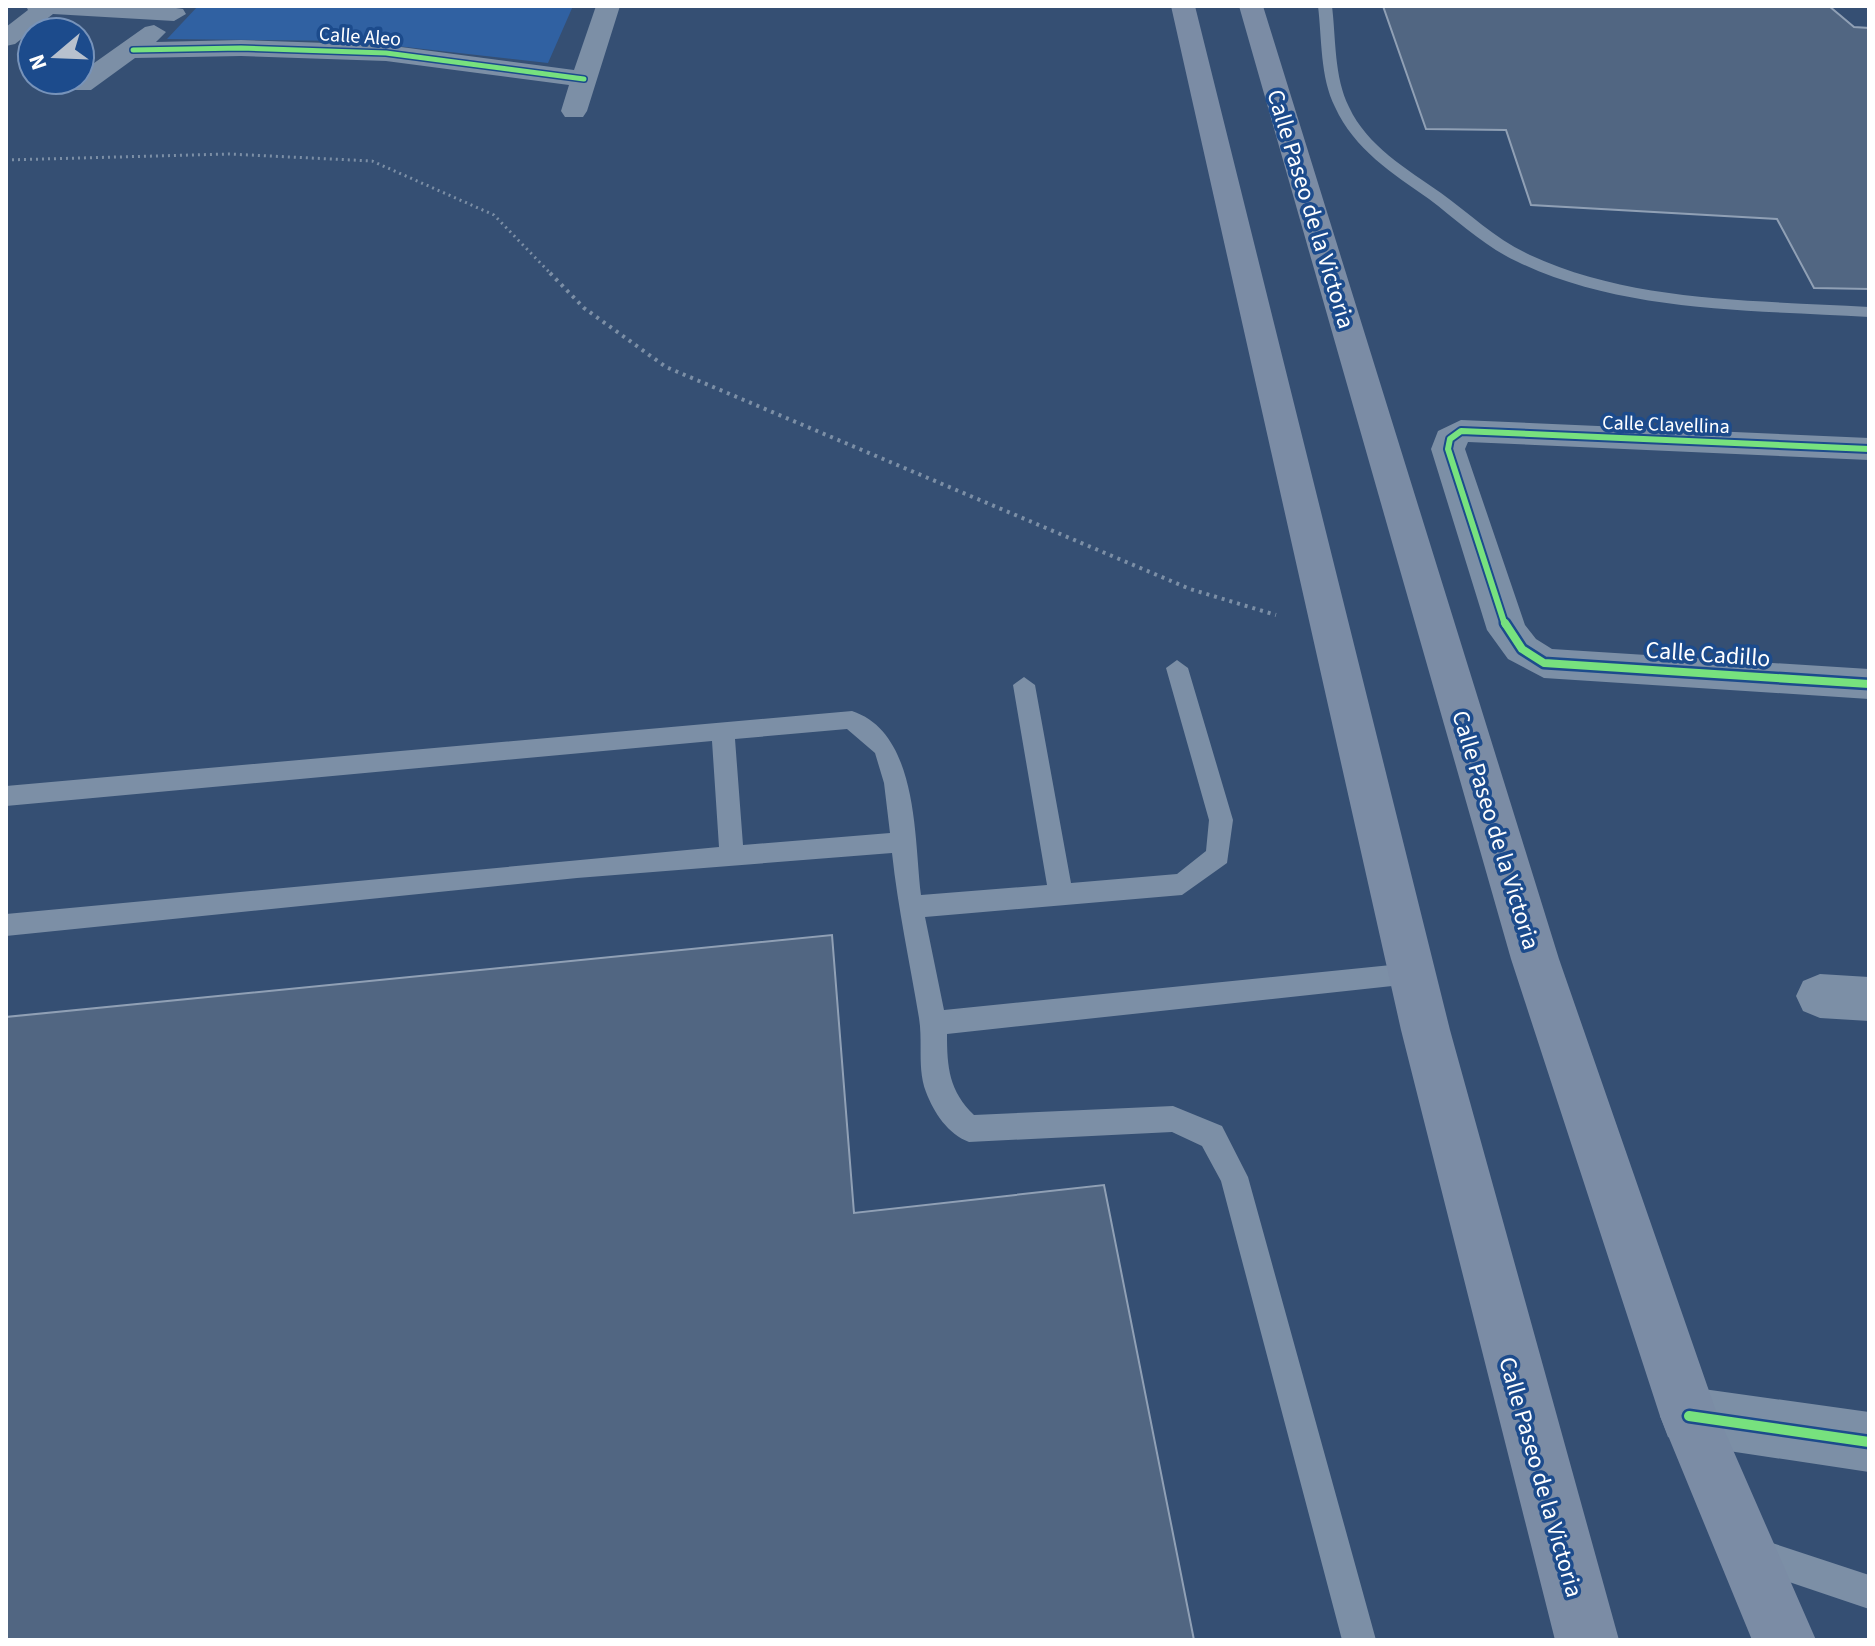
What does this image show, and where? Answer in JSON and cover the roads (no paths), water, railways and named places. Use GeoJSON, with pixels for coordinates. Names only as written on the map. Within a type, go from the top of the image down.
{"type":"FeatureCollection","features":[{"type":"Feature","properties":{"kind":"main road","name":"Calle Paseo de la Victoria"},"geometry":{"type":"LineString","coordinates":[[1183,6],[1411,975],[1518,1400],[1587,1640]]}},
{"type":"Feature","properties":{"kind":"main road","name":"Calle Paseo de la Victoria"},"geometry":{"type":"LineString","coordinates":[[1251,6],[1535,959],[1689,1416],[1784,1640]]}},
{"type":"Feature","properties":{"kind":"street"},"geometry":{"type":"LineString","coordinates":[[6,13],[16,6]]}},
{"type":"Feature","properties":{"kind":"street"},"geometry":{"type":"LineString","coordinates":[[38,6],[178,10]]}},
{"type":"Feature","properties":{"kind":"street"},"geometry":{"type":"LineString","coordinates":[[6,39],[47,6]]}},
{"type":"Feature","properties":{"kind":"street"},"geometry":{"type":"LineString","coordinates":[[574,111],[608,6]]}},
{"type":"Feature","properties":{"kind":"street"},"geometry":{"type":"LineString","coordinates":[[96,73],[133,50],[178,10]]}},
{"type":"Feature","properties":{"kind":"street","name":"Calle Aleo"},"geometry":{"type":"LineString","coordinates":[[133,50],[241,48],[386,53],[584,79]]}},
{"type":"Feature","properties":{"kind":"street","name":"Calle Clavellina"},"geometry":{"type":"LineString","coordinates":[[1544,663],[1522,649],[1507,630],[1448,449],[1450,439],[1461,431],[1869,449]]}},
{"type":"Feature","properties":{"kind":"street","name":"Calle Cadillo"},"geometry":{"type":"LineString","coordinates":[[1544,663],[1869,684]]}},
{"type":"Feature","properties":{"kind":"street"},"geometry":{"type":"LineString","coordinates":[[1820,996],[1869,999]]}},
{"type":"Feature","properties":{"kind":"street"},"geometry":{"type":"LineString","coordinates":[[1689,1416],[1869,1442]]}},
{"type":"Feature","properties":{"kind":"lane"},"geometry":{"type":"LineString","coordinates":[[1325,6],[1340,104],[1352,124],[1371,148],[1403,174],[1522,258],[1562,276],[1647,293],[1869,312]]}},
{"type":"Feature","properties":{"kind":"lane"},"geometry":{"type":"LineString","coordinates":[[910,907],[1182,884],[1218,856],[1221,820],[1177,668]]}},
{"type":"Feature","properties":{"kind":"lane"},"geometry":{"type":"LineString","coordinates":[[1024,685],[1061,894]]}},
{"type":"Feature","properties":{"kind":"lane"},"geometry":{"type":"LineString","coordinates":[[6,796],[852,720],[885,748],[896,783],[910,907],[933,1023],[934,1077],[946,1110],[969,1129],[1173,1119],[1212,1136],[1234,1177],[1359,1640]]}},
{"type":"Feature","properties":{"kind":"lane"},"geometry":{"type":"LineString","coordinates":[[723,732],[732,856]]}},
{"type":"Feature","properties":{"kind":"lane"},"geometry":{"type":"LineString","coordinates":[[6,925],[905,842]]}},
{"type":"Feature","properties":{"kind":"lane"},"geometry":{"type":"LineString","coordinates":[[933,1023],[1411,975]]}},
{"type":"Feature","properties":{"kind":"lane"},"geometry":{"type":"LineString","coordinates":[[1747,1552],[1869,1592]]}}]}
